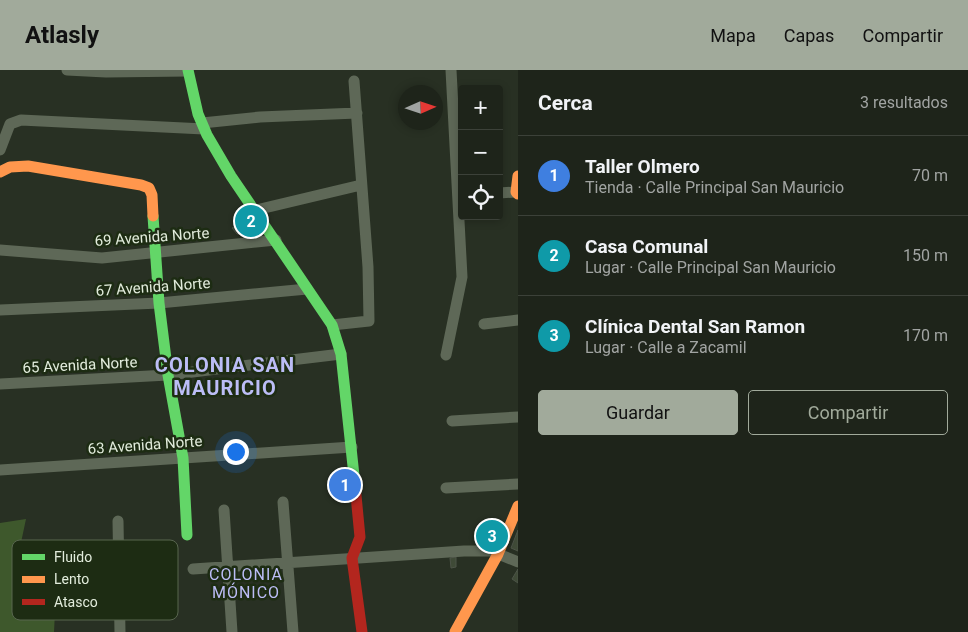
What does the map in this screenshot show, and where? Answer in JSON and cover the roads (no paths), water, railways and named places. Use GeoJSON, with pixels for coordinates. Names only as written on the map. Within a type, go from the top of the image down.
{"type":"FeatureCollection","features":[{"type":"Feature","properties":{"kind":"street"},"geometry":{"type":"LineString","coordinates":[[67,70],[106,72],[188,70],[192,92],[203,126],[231,176],[256,210],[307,290],[332,325],[341,354],[352,447],[360,537],[352,558],[362,632]]}},
{"type":"Feature","properties":{"kind":"street"},"geometry":{"type":"LineString","coordinates":[[451,70],[458,181]]}},
{"type":"Feature","properties":{"kind":"street"},"geometry":{"type":"LineString","coordinates":[[332,325],[369,321],[368,267],[354,81]]}},
{"type":"Feature","properties":{"kind":"street"},"geometry":{"type":"LineString","coordinates":[[0,150],[10,124],[21,120],[203,126],[260,117],[357,113]]}},
{"type":"Feature","properties":{"kind":"street"},"geometry":{"type":"LineString","coordinates":[[0,172],[10,167],[28,166],[149,188],[152,195],[159,303],[168,375],[183,458],[187,535]]}},
{"type":"Feature","properties":{"kind":"street"},"geometry":{"type":"LineString","coordinates":[[503,193],[517,193],[518,176]]}},
{"type":"Feature","properties":{"kind":"street"},"geometry":{"type":"LineString","coordinates":[[256,210],[361,185]]}},
{"type":"Feature","properties":{"kind":"street"},"geometry":{"type":"LineString","coordinates":[[446,355],[462,278],[460,220]]}},
{"type":"Feature","properties":{"kind":"street","name":"69 Avenida Norte"},"geometry":{"type":"LineString","coordinates":[[0,250],[102,258],[276,240]]}},
{"type":"Feature","properties":{"kind":"street","name":"67 Avenida Norte"},"geometry":{"type":"LineString","coordinates":[[0,310],[159,303],[307,290]]}},
{"type":"Feature","properties":{"kind":"street"},"geometry":{"type":"LineString","coordinates":[[484,324],[518,320]]}},
{"type":"Feature","properties":{"kind":"street","name":"65 Avenida Norte"},"geometry":{"type":"LineString","coordinates":[[0,384],[168,375],[341,354]]}},
{"type":"Feature","properties":{"kind":"street"},"geometry":{"type":"LineString","coordinates":[[452,422],[518,417]]}},
{"type":"Feature","properties":{"kind":"street","name":"63 Avenida Norte"},"geometry":{"type":"LineString","coordinates":[[0,470],[352,447]]}},
{"type":"Feature","properties":{"kind":"street"},"geometry":{"type":"LineString","coordinates":[[446,488],[518,484]]}},
{"type":"Feature","properties":{"kind":"street"},"geometry":{"type":"LineString","coordinates":[[283,502],[286,563],[293,632]]}},
{"type":"Feature","properties":{"kind":"street"},"geometry":{"type":"LineString","coordinates":[[455,632],[498,554],[518,506]]}},
{"type":"Feature","properties":{"kind":"street"},"geometry":{"type":"LineString","coordinates":[[224,510],[232,632]]}},
{"type":"Feature","properties":{"kind":"street"},"geometry":{"type":"LineString","coordinates":[[118,521],[118,540]]}},
{"type":"Feature","properties":{"kind":"street"},"geometry":{"type":"LineString","coordinates":[[193,569],[464,551],[491,551],[518,562]]}},
{"type":"Feature","properties":{"kind":"place","name":"Casa Comunal"},"geometry":{"type":"Point","coordinates":[251,221]}},
{"type":"Feature","properties":{"kind":"place","name":"Taller Olmero"},"geometry":{"type":"Point","coordinates":[345,485]}},
{"type":"Feature","properties":{"kind":"place","name":"Clínica Dental San Ramon"},"geometry":{"type":"Point","coordinates":[492,536]}},
{"type":"Feature","properties":{"kind":"district","name":"COLONIA SAN MAURICIO"},"geometry":{"type":"Point","coordinates":[225,376]}},
{"type":"Feature","properties":{"kind":"district","name":"COLONIA MÓNICO"},"geometry":{"type":"Point","coordinates":[246,583]}}]}
